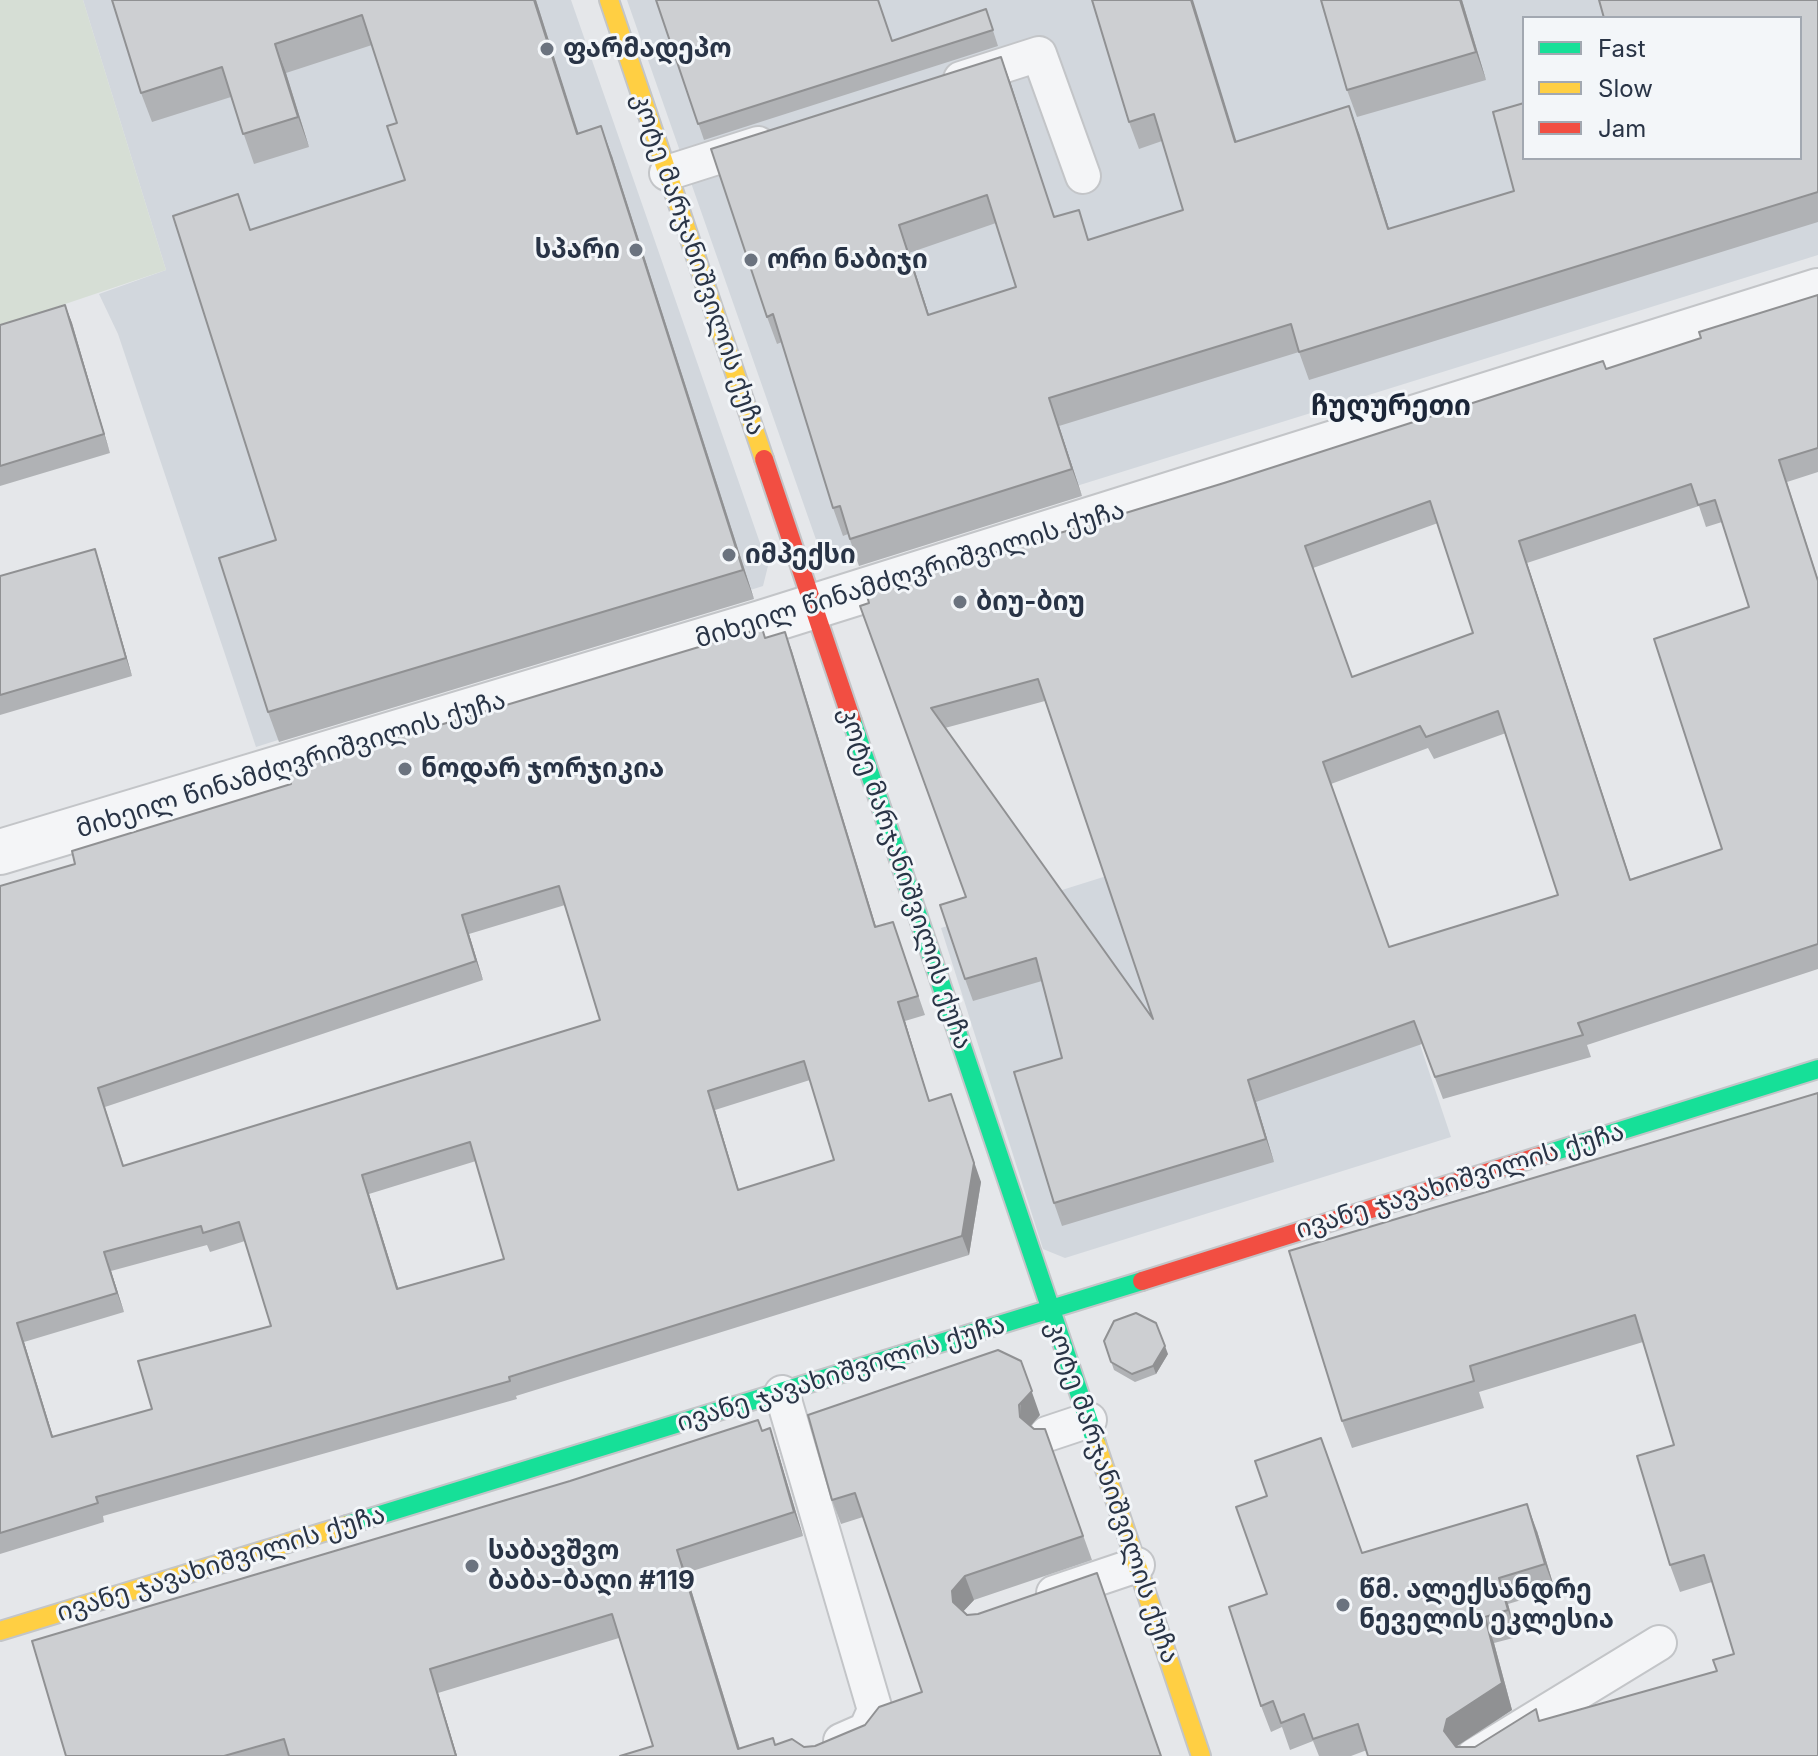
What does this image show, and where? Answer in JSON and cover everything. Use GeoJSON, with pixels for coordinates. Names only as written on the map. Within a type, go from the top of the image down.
{"type":"FeatureCollection","features":[{"type":"Feature","properties":{"kind":"street","name":"კოტე მარჯანიშვილის ქუჩა"},"geometry":{"type":"LineString","coordinates":[[609,0],[1201,1756]]}},
{"type":"Feature","properties":{"kind":"street","name":"მიხეილ წინამძღვრიშვილის ქუჩა"},"geometry":{"type":"LineString","coordinates":[[0,852],[813,606],[1818,291]]}},
{"type":"Feature","properties":{"kind":"street","name":"ივანე ჯავახიშვილის ქუჩა"},"geometry":{"type":"LineString","coordinates":[[0,1631],[782,1393],[1818,1069]]}},
{"type":"Feature","properties":{"kind":"lane"},"geometry":{"type":"LineString","coordinates":[[935,88],[1039,54],[1083,176]]}},
{"type":"Feature","properties":{"kind":"lane"},"geometry":{"type":"LineString","coordinates":[[667,173],[785,135]]}},
{"type":"Feature","properties":{"kind":"lane"},"geometry":{"type":"LineString","coordinates":[[782,1393],[875,1710],[866,1730],[816,1751]]}},
{"type":"Feature","properties":{"kind":"lane"},"geometry":{"type":"LineString","coordinates":[[1047,1434],[1089,1420]]}},
{"type":"Feature","properties":{"kind":"lane"},"geometry":{"type":"LineString","coordinates":[[1024,1604],[1137,1565]]}},
{"type":"Feature","properties":{"kind":"lane"},"geometry":{"type":"LineString","coordinates":[[1474,1756],[1659,1643]]}},
{"type":"Feature","properties":{"kind":"shaded area"},"geometry":{"type":"Polygon","coordinates":[[[0,0],[83,0],[166,270],[0,326],[0,0]]]}},
{"type":"Feature","properties":{"kind":"shaded area"},"geometry":{"type":"Polygon","coordinates":[[[83,0],[571,0],[768,566],[763,586],[256,747],[118,334],[99,294],[166,270],[83,0]]]}},
{"type":"Feature","properties":{"kind":"shaded area"},"geometry":{"type":"Polygon","coordinates":[[[627,0],[1818,0],[1818,255],[839,560],[820,551],[627,0]]]}},
{"type":"Feature","properties":{"kind":"shaded area"},"geometry":{"type":"Polygon","coordinates":[[[1339,803],[1451,1137],[1065,1258],[1043,1249],[941,928],[1339,803]]]}},
{"type":"Feature","properties":{"kind":"building"},"geometry":{"type":"Polygon","coordinates":[[[112,0],[534,0],[577,134],[601,126],[743,570],[268,712],[219,558],[276,540],[173,216],[238,194],[250,230],[405,180],[387,126],[397,123],[362,15],[275,44],[298,117],[243,134],[222,67],[141,93],[112,0]]]}},
{"type":"Feature","properties":{"kind":"building"},"geometry":{"type":"Polygon","coordinates":[[[656,0],[878,0],[892,41],[986,9],[993,30],[698,124],[656,0]]]}},
{"type":"Feature","properties":{"kind":"building"},"geometry":{"type":"Polygon","coordinates":[[[1092,0],[1191,0],[1235,142],[1349,106],[1388,229],[1514,191],[1493,112],[1522,104],[1522,160],[1802,160],[1802,16],[1603,16],[1599,0],[1818,0],[1818,192],[1299,352],[1291,324],[1049,398],[1072,469],[850,539],[840,506],[833,508],[773,314],[767,317],[711,149],[1001,57],[1054,217],[1079,210],[1088,240],[1183,210],[1154,114],[1129,122],[1092,0]],[[987,195],[899,225],[928,315],[1016,287],[987,195]]]}},
{"type":"Feature","properties":{"kind":"building"},"geometry":{"type":"Polygon","coordinates":[[[1321,0],[1460,0],[1476,52],[1347,90],[1321,0]]]}},
{"type":"Feature","properties":{"kind":"building"},"geometry":{"type":"Polygon","coordinates":[[[1818,295],[1818,448],[1779,460],[1818,581],[1818,944],[1578,1023],[1583,1035],[1435,1077],[1414,1021],[1248,1080],[1266,1139],[1054,1203],[1014,1072],[1062,1058],[1036,958],[965,979],[940,905],[966,897],[860,606],[869,603],[866,592],[1224,483],[1603,361],[1606,369],[1701,338],[1699,332],[1818,295]],[[1691,484],[1519,541],[1630,880],[1722,849],[1654,639],[1749,607],[1715,500],[1698,505],[1691,484]],[[1430,501],[1305,546],[1352,677],[1473,633],[1430,501]],[[1038,679],[931,708],[1153,1019],[1038,679]],[[1498,711],[1426,737],[1420,726],[1323,762],[1389,947],[1558,895],[1498,711]]]}},
{"type":"Feature","properties":{"kind":"building"},"geometry":{"type":"Polygon","coordinates":[[[65,305],[104,434],[0,466],[0,325],[65,305]]]}},
{"type":"Feature","properties":{"kind":"building"},"geometry":{"type":"Polygon","coordinates":[[[95,549],[126,658],[0,695],[0,576],[95,549]]]}},
{"type":"Feature","properties":{"kind":"building"},"geometry":{"type":"Polygon","coordinates":[[[762,628],[765,638],[785,632],[875,927],[893,922],[918,996],[898,1002],[929,1101],[951,1094],[974,1163],[962,1236],[509,1377],[510,1381],[96,1497],[98,1503],[0,1533],[0,886],[75,864],[72,851],[291,784],[287,771],[762,628]],[[559,886],[462,915],[476,961],[98,1088],[123,1166],[600,1020],[559,886]],[[804,1061],[708,1091],[738,1190],[834,1160],[804,1061]],[[470,1142],[362,1175],[397,1289],[504,1259],[470,1142]],[[239,1222],[203,1233],[201,1226],[104,1252],[117,1293],[17,1323],[52,1437],[152,1409],[138,1361],[271,1326],[239,1222]]]}},
{"type":"Feature","properties":{"kind":"building"},"geometry":{"type":"Polygon","coordinates":[[[1818,1093],[1818,1756],[1368,1756],[1358,1724],[1313,1739],[1304,1714],[1281,1723],[1273,1701],[1261,1706],[1229,1607],[1267,1594],[1236,1507],[1267,1496],[1255,1461],[1321,1438],[1362,1553],[1527,1504],[1545,1564],[1499,1578],[1508,1610],[1485,1617],[1502,1683],[1447,1719],[1444,1731],[1456,1747],[1475,1747],[1536,1709],[1539,1721],[1717,1671],[1713,1660],[1734,1654],[1704,1555],[1670,1565],[1637,1456],[1674,1445],[1635,1315],[1470,1366],[1474,1381],[1342,1421],[1289,1251],[1818,1093]]]}},
{"type":"Feature","properties":{"kind":"building"},"geometry":{"type":"Polygon","coordinates":[[[1136,1313],[1156,1323],[1165,1346],[1153,1366],[1132,1374],[1111,1362],[1104,1341],[1114,1321],[1136,1313]]]}},
{"type":"Feature","properties":{"kind":"building"},"geometry":{"type":"Polygon","coordinates":[[[998,1350],[1021,1361],[1032,1391],[1019,1405],[1020,1417],[1034,1429],[1045,1429],[1083,1536],[965,1576],[952,1591],[953,1602],[967,1615],[978,1614],[1097,1573],[1161,1756],[620,1756],[653,1746],[612,1614],[430,1669],[456,1756],[289,1756],[284,1739],[224,1756],[66,1756],[32,1641],[570,1481],[758,1420],[762,1431],[770,1428],[794,1512],[677,1550],[738,1749],[773,1738],[775,1745],[792,1739],[804,1747],[815,1746],[865,1725],[879,1707],[922,1692],[855,1493],[832,1500],[808,1415],[998,1350]]]}},
{"type":"Feature","properties":{"kind":"traffic: fast"},"geometry":{"type":"LineString","coordinates":[[852,721],[1096,1443]]}},
{"type":"Feature","properties":{"kind":"traffic: fast"},"geometry":{"type":"LineString","coordinates":[[1546,1154],[1818,1069]]}},
{"type":"Feature","properties":{"kind":"traffic: fast"},"geometry":{"type":"LineString","coordinates":[[347,1525],[1142,1281]]}},
{"type":"Feature","properties":{"kind":"traffic: slow"},"geometry":{"type":"LineString","coordinates":[[609,0],[764,459]]}},
{"type":"Feature","properties":{"kind":"traffic: slow"},"geometry":{"type":"LineString","coordinates":[[1096,1443],[1201,1756]]}},
{"type":"Feature","properties":{"kind":"traffic: slow"},"geometry":{"type":"LineString","coordinates":[[0,1631],[347,1525]]}},
{"type":"Feature","properties":{"kind":"traffic: jam"},"geometry":{"type":"LineString","coordinates":[[764,459],[852,721]]}},
{"type":"Feature","properties":{"kind":"traffic: jam"},"geometry":{"type":"LineString","coordinates":[[1142,1281],[1546,1154]]}},
{"type":"Feature","properties":{"kind":"place","name":"ფარმადეპო"},"geometry":{"type":"Point","coordinates":[547,49]}},
{"type":"Feature","properties":{"kind":"place","name":"სპარი"},"geometry":{"type":"Point","coordinates":[636,250]}},
{"type":"Feature","properties":{"kind":"place","name":"ორი ნაბიჯი"},"geometry":{"type":"Point","coordinates":[751,260]}},
{"type":"Feature","properties":{"kind":"place","name":"იმპექსი"},"geometry":{"type":"Point","coordinates":[729,555]}},
{"type":"Feature","properties":{"kind":"place","name":"ბიუ-ბიუ"},"geometry":{"type":"Point","coordinates":[960,602]}},
{"type":"Feature","properties":{"kind":"place","name":"ნოდარ ჯორჯიკია"},"geometry":{"type":"Point","coordinates":[405,769]}},
{"type":"Feature","properties":{"kind":"place","name":"საბავშვო ბაბა-ბაღი #119"},"geometry":{"type":"Point","coordinates":[472,1566]}},
{"type":"Feature","properties":{"kind":"place","name":"წმ. ალექსანდრე ნეველის ეკლესია"},"geometry":{"type":"Point","coordinates":[1343,1605]}},
{"type":"Feature","properties":{"kind":"district","name":"ჩუღურეთი"},"geometry":{"type":"Point","coordinates":[1391,407]}}]}
